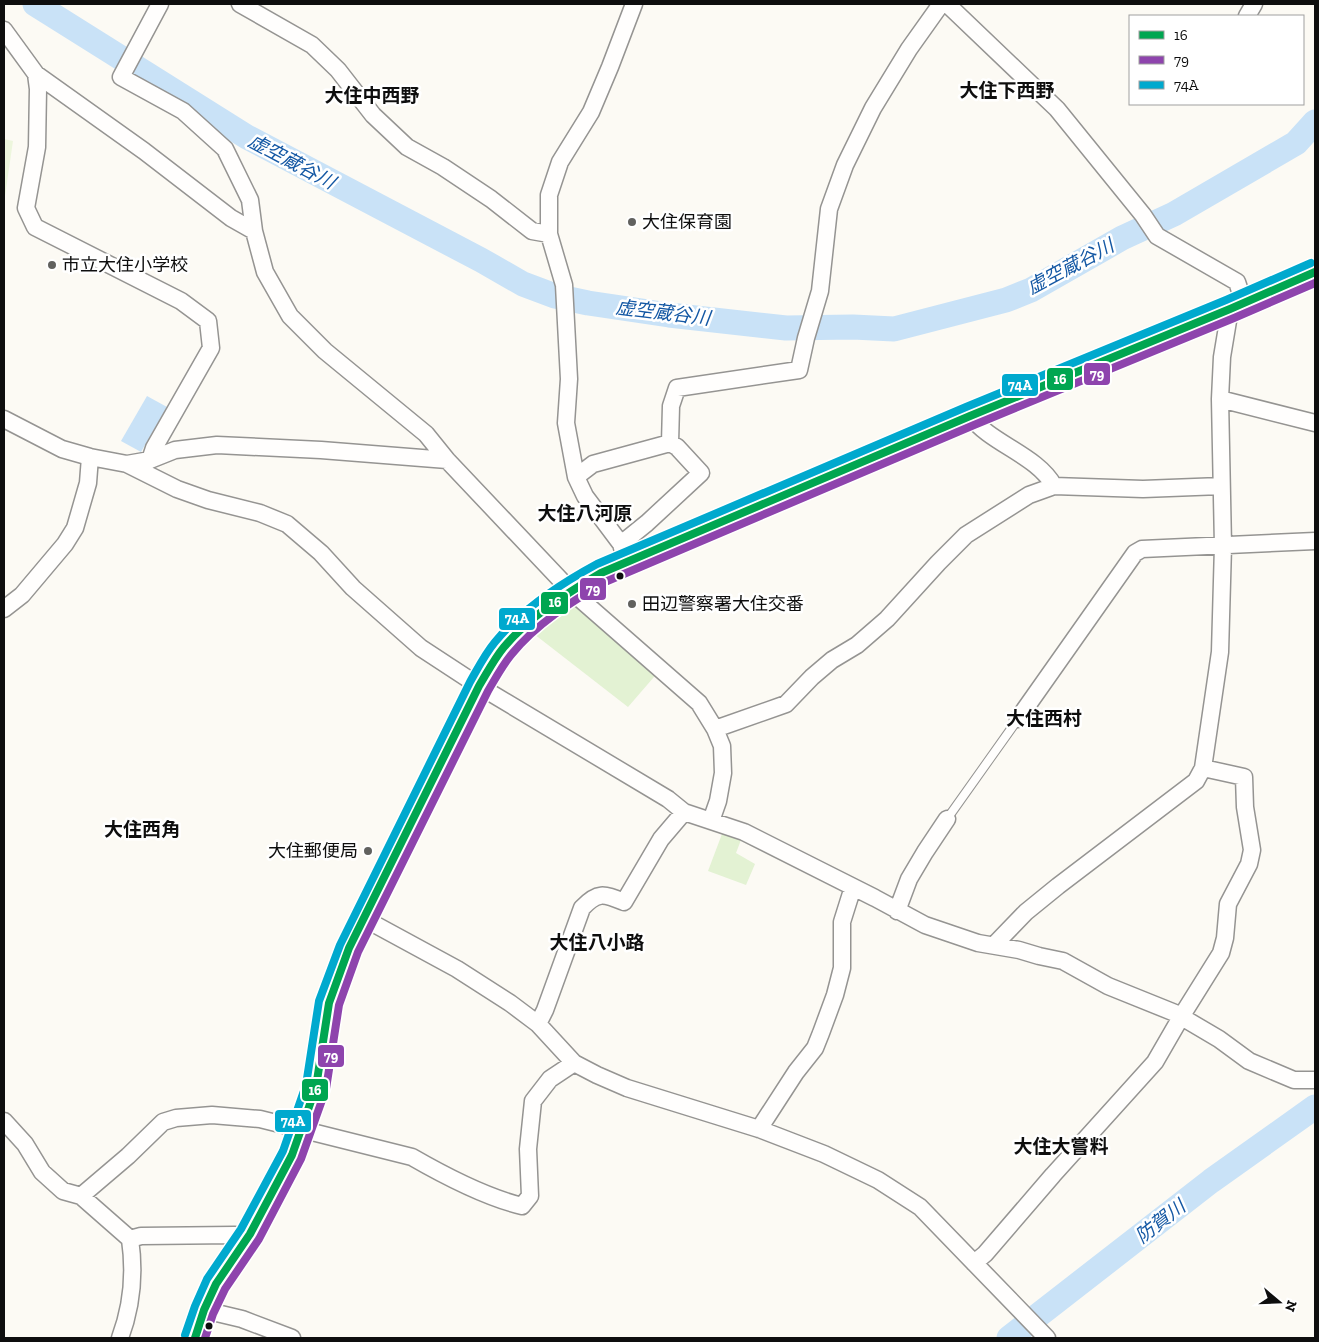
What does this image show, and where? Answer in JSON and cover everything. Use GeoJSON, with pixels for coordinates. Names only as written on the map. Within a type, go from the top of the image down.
{"type":"FeatureCollection","features":[{"type":"Feature","properties":{"kind":"street"},"geometry":{"type":"LineString","coordinates":[[240,4],[312,45],[338,70],[373,115],[407,147],[483,194],[532,231],[549,234]]}},
{"type":"Feature","properties":{"kind":"street"},"geometry":{"type":"LineString","coordinates":[[624,553],[585,496],[576,476],[566,423],[569,378],[564,285],[549,234],[549,195],[560,162],[591,112],[634,4]]}},
{"type":"Feature","properties":{"kind":"street"},"geometry":{"type":"LineString","coordinates":[[1248,15],[1254,4]]}},
{"type":"Feature","properties":{"kind":"street"},"geometry":{"type":"LineString","coordinates":[[670,443],[671,406],[677,388],[799,370],[820,290],[829,209],[844,165],[874,108],[909,49],[940,5],[1058,109],[1143,215],[1157,236],[1237,282],[1237,306],[1222,357],[1220,398],[1223,546],[1220,652],[1203,768],[1196,781],[1058,886],[1026,912],[995,944]]}},
{"type":"Feature","properties":{"kind":"street"},"geometry":{"type":"LineString","coordinates":[[154,6],[120,77],[183,111],[224,149],[250,200],[254,230],[265,272],[290,316],[325,351],[426,434],[447,460],[571,591],[698,703],[715,729],[722,746],[724,773],[718,801],[711,821]]}},
{"type":"Feature","properties":{"kind":"street"},"geometry":{"type":"LineString","coordinates":[[4,30],[36,74],[144,151],[232,218],[254,230]]}},
{"type":"Feature","properties":{"kind":"street"},"geometry":{"type":"LineString","coordinates":[[36,74],[38,89],[37,147],[26,208],[34,227],[181,302],[208,321],[211,348],[154,448],[150,460]]}},
{"type":"Feature","properties":{"kind":"street"},"geometry":{"type":"LineString","coordinates":[[624,553],[970,416],[1315,272]]}},
{"type":"Feature","properties":{"kind":"street"},"geometry":{"type":"LineString","coordinates":[[1220,398],[1315,422]]}},
{"type":"Feature","properties":{"kind":"street"},"geometry":{"type":"LineString","coordinates":[[970,416],[978,426],[1050,478],[1054,486]]}},
{"type":"Feature","properties":{"kind":"street"},"geometry":{"type":"LineString","coordinates":[[4,419],[62,448],[90,458],[127,464],[185,492],[208,500],[260,513],[287,524],[321,553],[353,588],[421,648],[478,686],[668,798],[684,812],[744,832],[925,925],[978,942],[995,944],[1064,961],[1108,986],[1175,1012],[1219,1038],[1249,1061],[1294,1080],[1315,1080]]}},
{"type":"Feature","properties":{"kind":"street"},"geometry":{"type":"LineString","coordinates":[[195,1338],[204,1310],[216,1284],[246,1240],[292,1155],[316,1087],[329,1003],[349,948],[478,686],[504,648],[530,621],[571,591],[601,573],[624,553],[647,523],[701,473],[677,447],[670,443],[593,464],[576,476]]}},
{"type":"Feature","properties":{"kind":"street"},"geometry":{"type":"LineString","coordinates":[[127,464],[150,460],[175,450],[217,445],[320,450],[447,460]]}},
{"type":"Feature","properties":{"kind":"street"},"geometry":{"type":"LineString","coordinates":[[4,609],[22,596],[66,544],[75,528],[88,483],[90,458]]}},
{"type":"Feature","properties":{"kind":"street"},"geometry":{"type":"LineString","coordinates":[[715,729],[786,704],[812,676],[887,620],[966,535],[1029,495],[1054,486],[1143,489],[1221,486]]}},
{"type":"Feature","properties":{"kind":"street"},"geometry":{"type":"LineString","coordinates":[[1018,719],[1135,553],[1142,549],[1315,541]]}},
{"type":"Feature","properties":{"kind":"street"},"geometry":{"type":"LineString","coordinates":[[974,1263],[985,1254],[1155,1062],[1221,953],[1225,938],[1228,904],[1249,864],[1252,850],[1245,807],[1244,777],[1203,768]]}},
{"type":"Feature","properties":{"kind":"street"},"geometry":{"type":"LineString","coordinates":[[538,1024],[545,1010],[582,908],[591,898],[604,894],[624,902],[661,839],[684,812]]}},
{"type":"Feature","properties":{"kind":"street"},"geometry":{"type":"LineString","coordinates":[[897,911],[909,878],[947,819]]}},
{"type":"Feature","properties":{"kind":"street"},"geometry":{"type":"LineString","coordinates":[[760,1129],[796,1072],[815,1048],[822,1033],[842,968],[842,922],[853,887]]}},
{"type":"Feature","properties":{"kind":"street"},"geometry":{"type":"LineString","coordinates":[[363,918],[457,969],[510,1003],[538,1024],[574,1063],[597,1075],[626,1088],[760,1129],[824,1154],[878,1180],[920,1207],[1044,1334]]}},
{"type":"Feature","properties":{"kind":"street"},"geometry":{"type":"LineString","coordinates":[[81,1196],[128,1156],[163,1122],[176,1118],[212,1115],[260,1119],[412,1157],[433,1169],[504,1202],[522,1206],[530,1196],[528,1149],[533,1101],[550,1079],[574,1063]]}},
{"type":"Feature","properties":{"kind":"street"},"geometry":{"type":"LineString","coordinates":[[4,1121],[25,1144],[42,1172],[63,1190],[81,1196],[130,1239],[133,1263],[130,1305],[120,1338]]}},
{"type":"Feature","properties":{"kind":"street"},"geometry":{"type":"LineString","coordinates":[[130,1239],[141,1236],[235,1235],[246,1240]]}},
{"type":"Feature","properties":{"kind":"street"},"geometry":{"type":"LineString","coordinates":[[204,1310],[242,1319],[292,1338]]}},
{"type":"Feature","properties":{"kind":"lane"},"geometry":{"type":"LineString","coordinates":[[947,819],[1018,719]]}},
{"type":"Feature","properties":{"kind":"green space"},"geometry":{"type":"Polygon","coordinates":[[[4,139],[13,141],[4,203],[4,139]]]}},
{"type":"Feature","properties":{"kind":"green space"},"geometry":{"type":"Polygon","coordinates":[[[579,599],[660,670],[628,707],[534,634],[579,599]]]}},
{"type":"Feature","properties":{"kind":"green space"},"geometry":{"type":"Polygon","coordinates":[[[725,826],[744,832],[736,853],[755,864],[746,885],[708,871],[725,826]]]}},
{"type":"Feature","properties":{"kind":"water"},"geometry":{"type":"Polygon","coordinates":[[[147,396],[167,407],[141,452],[121,441],[147,396]]]}},
{"type":"Feature","properties":{"kind":"waterway","name":"虚空蔵谷川"},"geometry":{"type":"LineString","coordinates":[[35,4],[247,137],[523,284],[555,296],[588,303],[669,315],[786,328],[853,327],[894,329],[1006,300],[1031,290],[1122,238],[1174,214],[1296,143],[1315,122]]}},
{"type":"Feature","properties":{"kind":"waterway","name":"防賀川"},"geometry":{"type":"LineString","coordinates":[[1009,1338],[1211,1181],[1315,1107]]}},
{"type":"Feature","properties":{"kind":"transit line","name":"74A"},"geometry":{"type":"LineString","coordinates":[[185,1335],[207,1279],[241,1229],[283,1151],[306,1085],[319,1001],[340,945],[470,682],[491,647],[517,619],[542,598],[597,564],[1311,263]]}},
{"type":"Feature","properties":{"kind":"transit line","name":"16"},"geometry":{"type":"LineString","coordinates":[[195,1338],[204,1310],[216,1284],[250,1234],[292,1155],[316,1087],[329,1003],[349,948],[479,686],[497,656],[525,625],[549,606],[601,573],[1315,272]]}},
{"type":"Feature","properties":{"kind":"transit line","name":"79"},"geometry":{"type":"LineString","coordinates":[[205,1338],[213,1314],[225,1289],[259,1239],[301,1159],[326,1089],[339,1005],[358,952],[488,691],[508,659],[531,633],[567,606],[605,582],[1315,283]]}},
{"type":"Feature","properties":{"kind":"place","name":"大住保育園"},"geometry":{"type":"Point","coordinates":[632,222]}},
{"type":"Feature","properties":{"kind":"place","name":"市立大住小学校"},"geometry":{"type":"Point","coordinates":[52,265]}},
{"type":"Feature","properties":{"kind":"place","name":"田辺警察署大住交番"},"geometry":{"type":"Point","coordinates":[632,604]}},
{"type":"Feature","properties":{"kind":"place","name":"大住郵便局"},"geometry":{"type":"Point","coordinates":[368,851]}},
{"type":"Feature","properties":{"kind":"district","name":"大住下西野"},"geometry":{"type":"Point","coordinates":[1007,90]}},
{"type":"Feature","properties":{"kind":"district","name":"大住中西野"},"geometry":{"type":"Point","coordinates":[372,95]}},
{"type":"Feature","properties":{"kind":"district","name":"大住八河原"},"geometry":{"type":"Point","coordinates":[585,513]}},
{"type":"Feature","properties":{"kind":"district","name":"大住西村"},"geometry":{"type":"Point","coordinates":[1044,718]}},
{"type":"Feature","properties":{"kind":"district","name":"大住西角"},"geometry":{"type":"Point","coordinates":[142,829]}},
{"type":"Feature","properties":{"kind":"district","name":"大住八小路"},"geometry":{"type":"Point","coordinates":[597,942]}},
{"type":"Feature","properties":{"kind":"district","name":"大住大嘗料"},"geometry":{"type":"Point","coordinates":[1061,1146]}}]}
